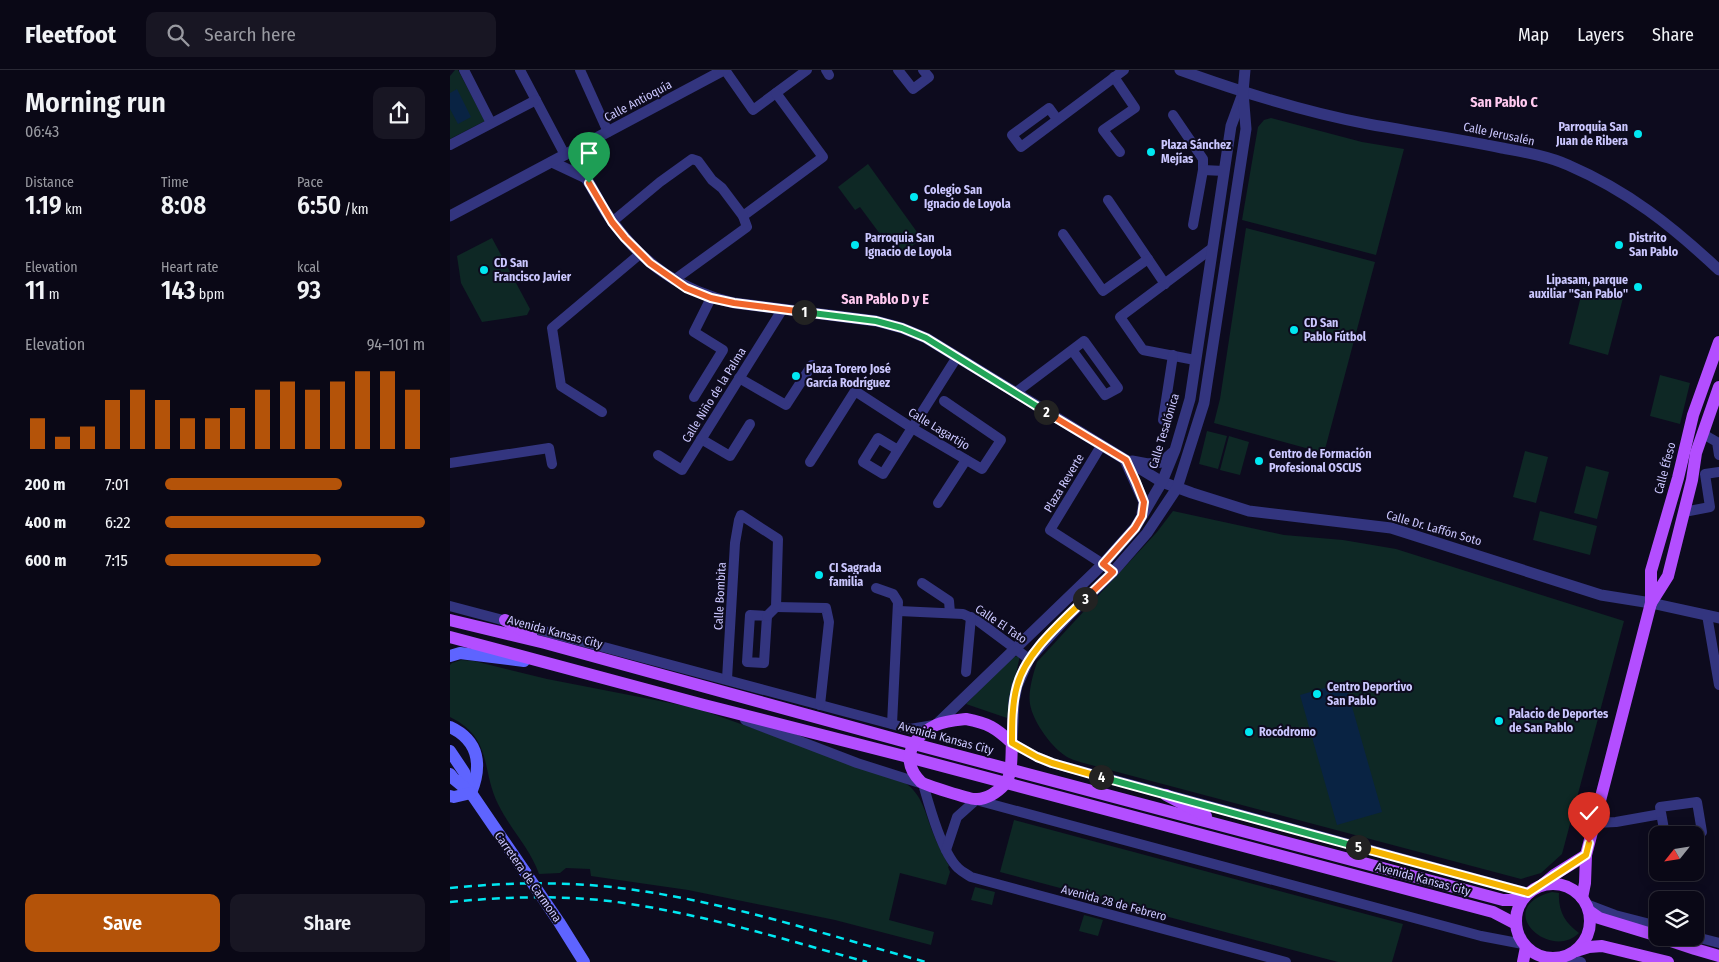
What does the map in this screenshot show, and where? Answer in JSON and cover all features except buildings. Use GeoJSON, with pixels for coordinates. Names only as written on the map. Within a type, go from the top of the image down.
{"type":"FeatureCollection","features":[{"type":"Feature","properties":{"kind":"main road","name":"Calle Éfeso"},"geometry":{"type":"LineString","coordinates":[[1586,904],[1586,855],[1651,603],[1652,566],[1678,478],[1692,415],[1718,352]]}},
{"type":"Feature","properties":{"kind":"main road","name":"Calle Éfeso"},"geometry":{"type":"LineString","coordinates":[[1651,603],[1668,576],[1692,480],[1696,453],[1719,387]]}},
{"type":"Feature","properties":{"kind":"main road","name":"Avenida Kansas City"},"geometry":{"type":"LineString","coordinates":[[450,620],[544,643],[913,744],[1503,900],[1525,897]]}},
{"type":"Feature","properties":{"kind":"main road"},"geometry":{"type":"LineString","coordinates":[[505,620],[544,643]]}},
{"type":"Feature","properties":{"kind":"main road","name":"Avenida Kansas City"},"geometry":{"type":"LineString","coordinates":[[450,637],[1493,912],[1516,924]]}},
{"type":"Feature","properties":{"kind":"main road"},"geometry":{"type":"LineString","coordinates":[[450,656],[460,653],[562,666]]}},
{"type":"Feature","properties":{"kind":"main road"},"geometry":{"type":"LineString","coordinates":[[966,718],[980,721],[995,728],[1012,743],[1011,770],[1006,783],[995,794],[976,800],[923,784],[915,774],[908,757],[913,744],[937,724],[966,718]]}},
{"type":"Feature","properties":{"kind":"main road"},"geometry":{"type":"LineString","coordinates":[[450,727],[459,731],[470,742],[477,759],[477,777],[471,793],[454,798],[450,796]]}},
{"type":"Feature","properties":{"kind":"main road","name":"Carretera de Carmona"},"geometry":{"type":"LineString","coordinates":[[450,751],[464,772],[471,793],[560,922],[584,962]]}},
{"type":"Feature","properties":{"kind":"main road","name":"Carretera de Carmona"},"geometry":{"type":"LineString","coordinates":[[450,774],[454,780],[471,793]]}},
{"type":"Feature","properties":{"kind":"main road"},"geometry":{"type":"LineString","coordinates":[[1166,796],[1228,827]]}},
{"type":"Feature","properties":{"kind":"main road"},"geometry":{"type":"LineString","coordinates":[[1586,855],[1554,875],[1542,886],[1525,897],[1517,912],[1516,924],[1518,934],[1525,945],[1541,957],[1568,958],[1589,947],[1602,946],[1668,962]]}},
{"type":"Feature","properties":{"kind":"main road"},"geometry":{"type":"LineString","coordinates":[[1542,886],[1554,884],[1567,886],[1575,891],[1603,920],[1649,933]]}},
{"type":"Feature","properties":{"kind":"main road"},"geometry":{"type":"LineString","coordinates":[[1568,958],[1586,938],[1590,930],[1586,904]]}},
{"type":"Feature","properties":{"kind":"main road"},"geometry":{"type":"LineString","coordinates":[[1523,962],[1525,945]]}},
{"type":"Feature","properties":{"kind":"main road"},"geometry":{"type":"LineString","coordinates":[[1686,946],[1719,956]]}},
{"type":"Feature","properties":{"kind":"street"},"geometry":{"type":"LineString","coordinates":[[464,70],[491,123]]}},
{"type":"Feature","properties":{"kind":"street"},"geometry":{"type":"LineString","coordinates":[[520,70],[565,155]]}},
{"type":"Feature","properties":{"kind":"street"},"geometry":{"type":"LineString","coordinates":[[580,70],[608,132]]}},
{"type":"Feature","properties":{"kind":"street"},"geometry":{"type":"LineString","coordinates":[[724,70],[754,110],[807,70]]}},
{"type":"Feature","properties":{"kind":"street","name":"Calle Antioquía"},"geometry":{"type":"LineString","coordinates":[[450,216],[724,70]]}},
{"type":"Feature","properties":{"kind":"street"},"geometry":{"type":"LineString","coordinates":[[898,70],[913,89],[929,77],[923,70]]}},
{"type":"Feature","properties":{"kind":"street"},"geometry":{"type":"LineString","coordinates":[[1057,119],[1124,70]]}},
{"type":"Feature","properties":{"kind":"street","name":"Calle Jerusalén"},"geometry":{"type":"LineString","coordinates":[[1180,70],[1243,92],[1351,120],[1480,143],[1566,164],[1611,186],[1640,204],[1671,226],[1719,270]]}},
{"type":"Feature","properties":{"kind":"street","name":"Calle Tesalónica"},"geometry":{"type":"LineString","coordinates":[[1012,743],[1014,701],[1017,686],[1029,658],[1113,572],[1147,533],[1177,488],[1204,403],[1246,130],[1243,92],[1245,70]]}},
{"type":"Feature","properties":{"kind":"street"},"geometry":{"type":"LineString","coordinates":[[1114,78],[1134,108],[1103,130],[1120,152]]}},
{"type":"Feature","properties":{"kind":"street","name":"Calle Tesalónica"},"geometry":{"type":"LineString","coordinates":[[937,724],[1103,564],[1135,528],[1162,482],[1175,450],[1190,399],[1231,126],[1243,92]]}},
{"type":"Feature","properties":{"kind":"street"},"geometry":{"type":"LineString","coordinates":[[743,216],[823,156],[776,93]]}},
{"type":"Feature","properties":{"kind":"street"},"geometry":{"type":"LineString","coordinates":[[450,145],[536,100]]}},
{"type":"Feature","properties":{"kind":"street"},"geometry":{"type":"LineString","coordinates":[[1173,116],[1203,159],[1204,170],[1193,225]]}},
{"type":"Feature","properties":{"kind":"street"},"geometry":{"type":"LineString","coordinates":[[552,162],[586,178],[587,159],[596,139]]}},
{"type":"Feature","properties":{"kind":"street"},"geometry":{"type":"LineString","coordinates":[[612,222],[660,182],[692,159],[698,161],[743,216],[747,227],[674,280]]}},
{"type":"Feature","properties":{"kind":"street"},"geometry":{"type":"LineString","coordinates":[[1204,170],[1224,171]]}},
{"type":"Feature","properties":{"kind":"street","name":"Calle Dr. Laffón Soto"},"geometry":{"type":"LineString","coordinates":[[586,178],[612,222],[640,254],[686,288],[711,298],[734,303],[876,321],[902,328],[926,338],[1101,446],[1162,482],[1177,488],[1249,511],[1391,528],[1601,595],[1651,603],[1719,618]]}},
{"type":"Feature","properties":{"kind":"street"},"geometry":{"type":"LineString","coordinates":[[1108,200],[1165,284]]}},
{"type":"Feature","properties":{"kind":"street"},"geometry":{"type":"LineString","coordinates":[[1063,234],[1103,290],[1148,259]]}},
{"type":"Feature","properties":{"kind":"street"},"geometry":{"type":"LineString","coordinates":[[1196,360],[1173,354],[1143,350],[1120,317],[1211,250]]}},
{"type":"Feature","properties":{"kind":"street"},"geometry":{"type":"LineString","coordinates":[[602,412],[561,386],[552,328],[640,254]]}},
{"type":"Feature","properties":{"kind":"street"},"geometry":{"type":"LineString","coordinates":[[694,397],[722,350],[694,332],[711,298]]}},
{"type":"Feature","properties":{"kind":"street","name":"Calle Niño de la Palma"},"geometry":{"type":"LineString","coordinates":[[658,456],[682,470],[782,310]]}},
{"type":"Feature","properties":{"kind":"street"},"geometry":{"type":"LineString","coordinates":[[1015,393],[1072,350],[1084,341],[1118,388],[1106,395],[1072,350]]}},
{"type":"Feature","properties":{"kind":"street"},"geometry":{"type":"LineString","coordinates":[[1163,420],[1173,354]]}},
{"type":"Feature","properties":{"kind":"street"},"geometry":{"type":"LineString","coordinates":[[898,450],[957,357]]}},
{"type":"Feature","properties":{"kind":"street"},"geometry":{"type":"LineString","coordinates":[[739,378],[786,405],[812,365]]}},
{"type":"Feature","properties":{"kind":"street","name":"Calle Lagartijo"},"geometry":{"type":"LineString","coordinates":[[810,462],[855,391],[912,428],[982,469],[1000,440],[944,401]]}},
{"type":"Feature","properties":{"kind":"street"},"geometry":{"type":"LineString","coordinates":[[701,439],[730,456],[750,424]]}},
{"type":"Feature","properties":{"kind":"street"},"geometry":{"type":"LineString","coordinates":[[1703,434],[1717,442],[1719,455]]}},
{"type":"Feature","properties":{"kind":"street","name":"Plaza Reverte"},"geometry":{"type":"LineString","coordinates":[[1101,446],[1050,530],[1103,564]]}},
{"type":"Feature","properties":{"kind":"street"},"geometry":{"type":"LineString","coordinates":[[450,463],[549,448],[552,464]]}},
{"type":"Feature","properties":{"kind":"street"},"geometry":{"type":"LineString","coordinates":[[1126,460],[1148,464],[1162,462],[1175,450]]}},
{"type":"Feature","properties":{"kind":"street"},"geometry":{"type":"LineString","coordinates":[[938,503],[966,460]]}},
{"type":"Feature","properties":{"kind":"street"},"geometry":{"type":"LineString","coordinates":[[1126,460],[1144,502],[1142,516]]}},
{"type":"Feature","properties":{"kind":"street"},"geometry":{"type":"LineString","coordinates":[[1684,512],[1710,507],[1705,474],[1719,472]]}},
{"type":"Feature","properties":{"kind":"street","name":"Calle Bombita"},"geometry":{"type":"LineString","coordinates":[[727,680],[735,543],[741,515],[778,539],[776,607]]}},
{"type":"Feature","properties":{"kind":"street"},"geometry":{"type":"LineString","coordinates":[[1103,564],[1113,572]]}},
{"type":"Feature","properties":{"kind":"street"},"geometry":{"type":"LineString","coordinates":[[922,583],[949,601],[950,613]]}},
{"type":"Feature","properties":{"kind":"street"},"geometry":{"type":"LineString","coordinates":[[876,588],[893,594],[898,602],[892,724]]}},
{"type":"Feature","properties":{"kind":"street","name":"Avenida Kansas City"},"geometry":{"type":"LineString","coordinates":[[450,606],[910,729],[937,724]]}},
{"type":"Feature","properties":{"kind":"street"},"geometry":{"type":"LineString","coordinates":[[750,615],[746,662],[764,663],[767,616],[776,607],[826,608],[830,622],[820,705]]}},
{"type":"Feature","properties":{"kind":"street"},"geometry":{"type":"LineString","coordinates":[[732,611],[767,616]]}},
{"type":"Feature","properties":{"kind":"street","name":"Calle El Tato"},"geometry":{"type":"LineString","coordinates":[[898,611],[963,614],[971,617],[1029,658]]}},
{"type":"Feature","properties":{"kind":"street"},"geometry":{"type":"LineString","coordinates":[[1707,615],[1719,686]]}},
{"type":"Feature","properties":{"kind":"street"},"geometry":{"type":"LineString","coordinates":[[966,672],[971,617]]}},
{"type":"Feature","properties":{"kind":"street"},"geometry":{"type":"LineString","coordinates":[[704,705],[857,763],[923,784]]}},
{"type":"Feature","properties":{"kind":"street","name":"Avenida Kansas City"},"geometry":{"type":"LineString","coordinates":[[1012,743],[1052,763],[1525,897]]}},
{"type":"Feature","properties":{"kind":"street","name":"Avenida 28 de Febrero"},"geometry":{"type":"LineString","coordinates":[[923,784],[932,818],[946,850],[957,868],[971,877],[1286,962]]}},
{"type":"Feature","properties":{"kind":"street"},"geometry":{"type":"LineString","coordinates":[[946,850],[957,817],[976,800],[1487,938],[1525,945]]}},
{"type":"Feature","properties":{"kind":"street"},"geometry":{"type":"LineString","coordinates":[[1663,826],[1660,808],[1698,802],[1701,826]]}},
{"type":"Feature","properties":{"kind":"street"},"geometry":{"type":"LineString","coordinates":[[1595,823],[1616,822],[1661,814]]}},
{"type":"Feature","properties":{"kind":"street"},"geometry":{"type":"LineString","coordinates":[[1586,904],[1615,915],[1649,924]]}},
{"type":"Feature","properties":{"kind":"street"},"geometry":{"type":"LineString","coordinates":[[1704,939],[1719,943]]}},
{"type":"Feature","properties":{"kind":"green space"},"geometry":{"type":"Polygon","coordinates":[[[455,70],[458,70],[485,121],[450,139],[450,76],[455,70]]]}},
{"type":"Feature","properties":{"kind":"green space"},"geometry":{"type":"Polygon","coordinates":[[[1271,118],[1362,142],[1404,149],[1376,255],[1242,220],[1258,127],[1264,120],[1271,118]]]}},
{"type":"Feature","properties":{"kind":"green space"},"geometry":{"type":"Polygon","coordinates":[[[868,164],[922,239],[903,252],[889,234],[883,238],[860,207],[855,210],[838,187],[868,164]]]}},
{"type":"Feature","properties":{"kind":"green space","name":"CD San Pablo Fútbol"},"geometry":{"type":"Polygon","coordinates":[[[1246,228],[1375,262],[1324,453],[1214,423],[1220,399],[1246,228]]]}},
{"type":"Feature","properties":{"kind":"green space","name":"CD San Francisco Javier"},"geometry":{"type":"Polygon","coordinates":[[[492,238],[530,309],[527,315],[482,322],[461,283],[457,256],[492,238]]]}},
{"type":"Feature","properties":{"kind":"green space"},"geometry":{"type":"Polygon","coordinates":[[[1583,288],[1623,298],[1608,355],[1569,344],[1583,288]]]}},
{"type":"Feature","properties":{"kind":"green space"},"geometry":{"type":"Polygon","coordinates":[[[1660,375],[1690,383],[1680,424],[1650,416],[1660,375]]]}},
{"type":"Feature","properties":{"kind":"green space"},"geometry":{"type":"Polygon","coordinates":[[[1207,431],[1227,436],[1218,469],[1199,464],[1207,431]]]}},
{"type":"Feature","properties":{"kind":"green space"},"geometry":{"type":"Polygon","coordinates":[[[1229,436],[1249,442],[1240,475],[1220,470],[1229,436]]]}},
{"type":"Feature","properties":{"kind":"green space"},"geometry":{"type":"Polygon","coordinates":[[[1525,451],[1548,457],[1536,503],[1513,497],[1525,451]]]}},
{"type":"Feature","properties":{"kind":"green space"},"geometry":{"type":"Polygon","coordinates":[[[1586,466],[1609,472],[1597,519],[1574,513],[1586,466]]]}},
{"type":"Feature","properties":{"kind":"green space","name":"Centro Deportivo San Pablo"},"geometry":{"type":"Polygon","coordinates":[[[1173,511],[1284,535],[1343,540],[1396,549],[1624,621],[1562,854],[1541,873],[1521,879],[1083,763],[1069,758],[1057,749],[1039,727],[1030,704],[1030,688],[1037,662],[1157,532],[1173,511]]]}},
{"type":"Feature","properties":{"kind":"green space"},"geometry":{"type":"Polygon","coordinates":[[[1540,511],[1597,526],[1590,555],[1533,540],[1540,511]]]}},
{"type":"Feature","properties":{"kind":"green space"},"geometry":{"type":"Polygon","coordinates":[[[1020,655],[1007,718],[966,704],[1011,658],[1020,655]]]}},
{"type":"Feature","properties":{"kind":"green space"},"geometry":{"type":"Polygon","coordinates":[[[461,660],[474,661],[547,679],[696,708],[904,782],[919,799],[950,872],[946,885],[900,873],[889,920],[934,932],[931,945],[835,920],[688,890],[591,876],[590,869],[566,868],[560,873],[539,874],[498,804],[480,745],[464,725],[450,717],[450,665],[461,660]]]}},
{"type":"Feature","properties":{"kind":"green space"},"geometry":{"type":"Polygon","coordinates":[[[1014,820],[1403,924],[1392,962],[1338,962],[1000,872],[1014,820]]]}},
{"type":"Feature","properties":{"kind":"green space"},"geometry":{"type":"Polygon","coordinates":[[[975,887],[995,892],[992,905],[971,900],[975,887]]]}},
{"type":"Feature","properties":{"kind":"green space"},"geometry":{"type":"Polygon","coordinates":[[[1552,892],[1559,893],[1563,916],[1579,933],[1567,940],[1554,941],[1542,937],[1532,929],[1526,920],[1526,909],[1534,900],[1552,892]]]}},
{"type":"Feature","properties":{"kind":"green space"},"geometry":{"type":"Polygon","coordinates":[[[1084,915],[1103,920],[1098,936],[1079,931],[1084,915]]]}},
{"type":"Feature","properties":{"kind":"water"},"geometry":{"type":"Polygon","coordinates":[[[457,89],[471,117],[458,124],[450,109],[450,93],[457,89]]]}},
{"type":"Feature","properties":{"kind":"water"},"geometry":{"type":"Polygon","coordinates":[[[1345,682],[1382,812],[1337,825],[1300,695],[1345,682]]]}},
{"type":"Feature","properties":{"kind":"railway"},"geometry":{"type":"LineString","coordinates":[[450,888],[543,883],[635,890],[745,912],[926,962]]}},
{"type":"Feature","properties":{"kind":"railway"},"geometry":{"type":"LineString","coordinates":[[450,902],[529,897],[609,901],[707,919],[867,962]]}},
{"type":"Feature","properties":{"kind":"place","name":"Parroquia San Juan de Ribera"},"geometry":{"type":"Point","coordinates":[1638,134]}},
{"type":"Feature","properties":{"kind":"place","name":"Plaza Sánchez Mejías"},"geometry":{"type":"Point","coordinates":[1151,152]}},
{"type":"Feature","properties":{"kind":"place","name":"Colegio San Ignacio de Loyola"},"geometry":{"type":"Point","coordinates":[914,197]}},
{"type":"Feature","properties":{"kind":"place","name":"Parroquia San Ignacio de Loyola"},"geometry":{"type":"Point","coordinates":[855,245]}},
{"type":"Feature","properties":{"kind":"place","name":"Distrito San Pablo"},"geometry":{"type":"Point","coordinates":[1619,245]}},
{"type":"Feature","properties":{"kind":"place","name":"CD San Francisco Javier"},"geometry":{"type":"Point","coordinates":[484,270]}},
{"type":"Feature","properties":{"kind":"place","name":"Lipasam, parque auxiliar \"San Pablo\""},"geometry":{"type":"Point","coordinates":[1638,287]}},
{"type":"Feature","properties":{"kind":"place","name":"CD San Pablo Fútbol"},"geometry":{"type":"Point","coordinates":[1294,330]}},
{"type":"Feature","properties":{"kind":"place","name":"Plaza Torero José García Rodríguez"},"geometry":{"type":"Point","coordinates":[796,376]}},
{"type":"Feature","properties":{"kind":"place","name":"Centro de Formación Profesional OSCUS"},"geometry":{"type":"Point","coordinates":[1259,461]}},
{"type":"Feature","properties":{"kind":"place","name":"CI Sagrada familia"},"geometry":{"type":"Point","coordinates":[819,575]}},
{"type":"Feature","properties":{"kind":"place","name":"Centro Deportivo San Pablo"},"geometry":{"type":"Point","coordinates":[1317,694]}},
{"type":"Feature","properties":{"kind":"place","name":"Palacio de Deportes de San Pablo"},"geometry":{"type":"Point","coordinates":[1499,721]}},
{"type":"Feature","properties":{"kind":"place","name":"Rocódromo"},"geometry":{"type":"Point","coordinates":[1249,732]}},
{"type":"Feature","properties":{"kind":"district","name":"San Pablo C"},"geometry":{"type":"Point","coordinates":[1504,102]}},
{"type":"Feature","properties":{"kind":"district","name":"San Pablo D y E"},"geometry":{"type":"Point","coordinates":[885,299]}},
{"type":"Feature","properties":{"kind":"route"},"geometry":{"type":"LineString","coordinates":[[589,183],[612,222],[625,238],[650,263],[686,288],[711,298],[734,303],[876,321],[902,328],[926,338],[1126,460],[1144,502],[1142,516],[1135,528],[1103,564],[1113,572],[1029,658],[1017,686],[1014,701],[1012,743],[1052,763],[1166,796],[1528,893],[1542,886],[1554,875],[1586,855],[1589,843]]}}]}
